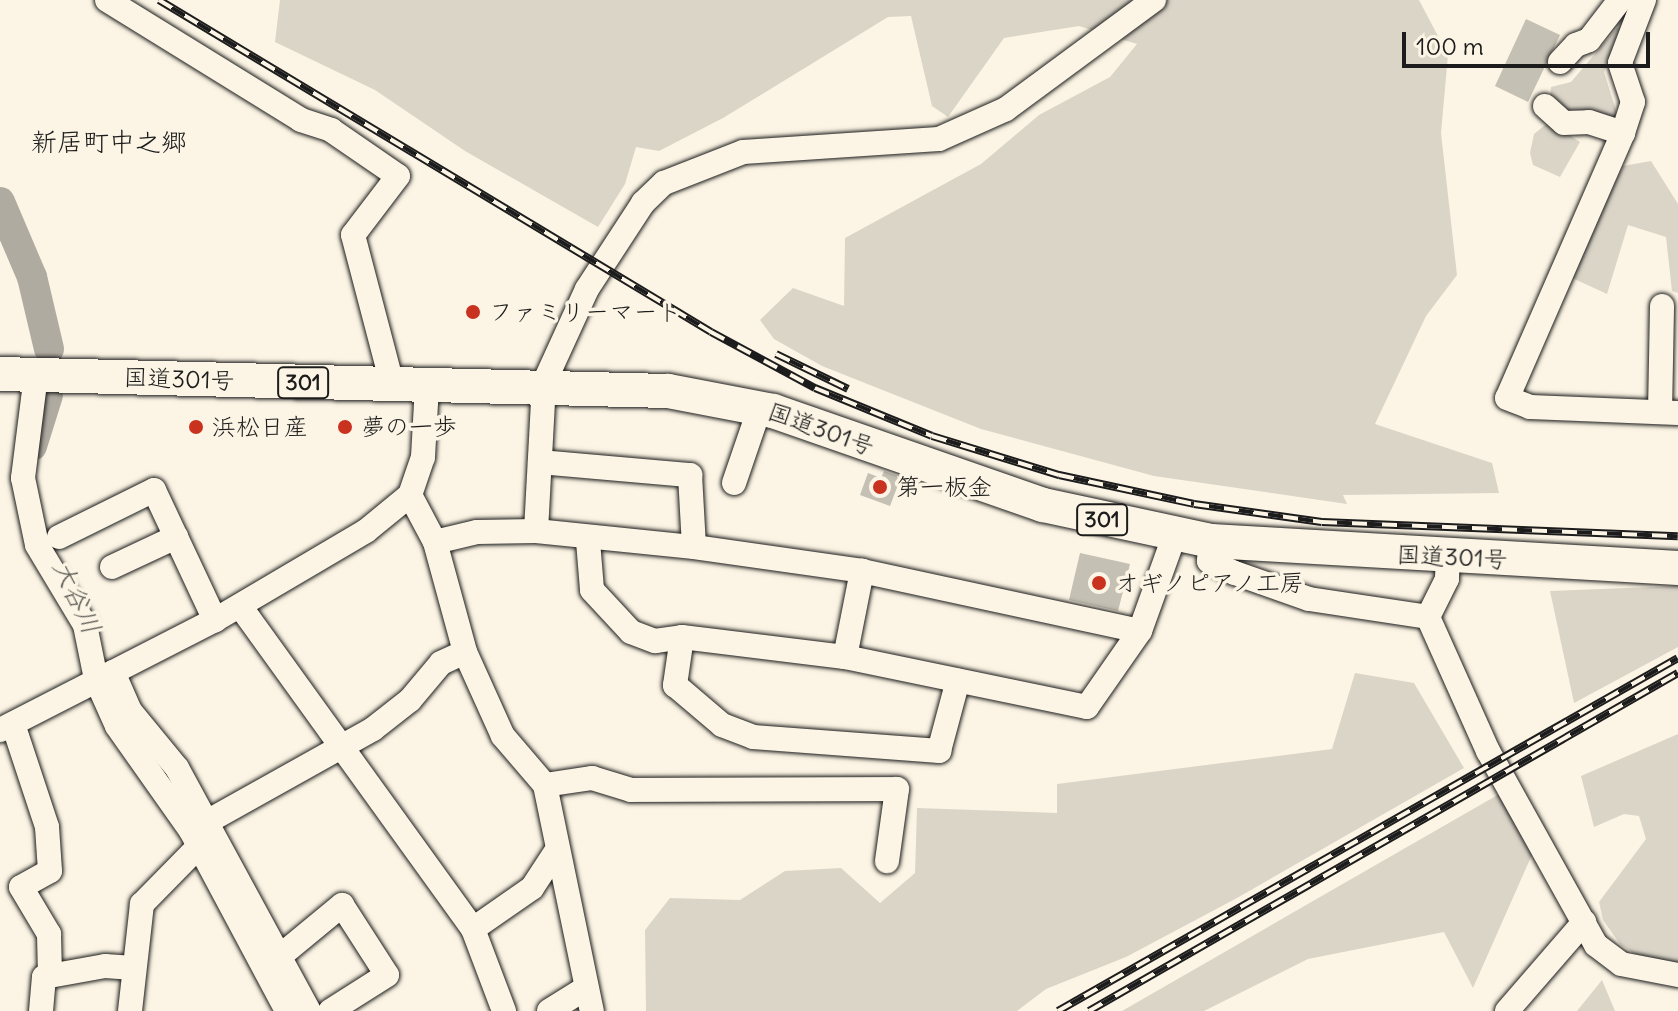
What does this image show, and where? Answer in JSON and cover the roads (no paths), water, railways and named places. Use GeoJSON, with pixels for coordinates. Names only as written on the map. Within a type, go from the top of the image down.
{"type":"FeatureCollection","features":[{"type":"Feature","properties":{"kind":"highway","name":"国道301号"},"geometry":{"type":"LineString","coordinates":[[0,374],[427,385],[544,383],[668,391],[760,407],[1016,497],[1211,541],[1448,558],[1678,568]]}},
{"type":"Feature","properties":{"kind":"street"},"geometry":{"type":"LineString","coordinates":[[107,0],[301,120],[331,130],[398,176],[353,235],[392,384]]}},
{"type":"Feature","properties":{"kind":"street"},"geometry":{"type":"LineString","coordinates":[[536,531],[544,383],[587,289],[643,203],[664,183],[715,158],[743,152],[939,139],[1006,109],[1154,0]]}},
{"type":"Feature","properties":{"kind":"street"},"geometry":{"type":"LineString","coordinates":[[1560,62],[1589,40],[1620,0]]}},
{"type":"Feature","properties":{"kind":"street"},"geometry":{"type":"LineString","coordinates":[[1644,0],[1620,63],[1633,102],[1623,133],[1507,398],[1530,407],[1669,413],[1670,339],[1662,306]]}},
{"type":"Feature","properties":{"kind":"street"},"geometry":{"type":"LineString","coordinates":[[1545,106],[1564,123],[1589,122],[1623,133]]}},
{"type":"Feature","properties":{"kind":"street"},"geometry":{"type":"LineString","coordinates":[[47,375],[23,478],[37,545],[85,625],[105,676],[177,768],[199,833],[287,1011]]}},
{"type":"Feature","properties":{"kind":"street"},"geometry":{"type":"LineString","coordinates":[[50,976],[49,934],[21,887],[50,871],[47,827],[7,728],[215,620],[366,531],[410,495],[423,457],[427,385]]}},
{"type":"Feature","properties":{"kind":"street"},"geometry":{"type":"LineString","coordinates":[[734,483],[760,407]]}},
{"type":"Feature","properties":{"kind":"street"},"geometry":{"type":"LineString","coordinates":[[540,462],[690,475],[694,547]]}},
{"type":"Feature","properties":{"kind":"street"},"geometry":{"type":"LineString","coordinates":[[59,537],[154,490],[215,620]]}},
{"type":"Feature","properties":{"kind":"street"},"geometry":{"type":"LineString","coordinates":[[410,495],[435,542],[465,652],[503,736],[545,785],[589,999],[549,1011]]}},
{"type":"Feature","properties":{"kind":"street"},"geometry":{"type":"LineString","coordinates":[[435,542],[477,532],[536,531],[588,541],[694,547],[862,571],[1140,631]]}},
{"type":"Feature","properties":{"kind":"street"},"geometry":{"type":"LineString","coordinates":[[588,541],[592,590],[623,623],[655,641],[682,637],[845,657],[1087,707],[1140,631],[1175,534]]}},
{"type":"Feature","properties":{"kind":"street"},"geometry":{"type":"LineString","coordinates":[[112,567],[176,537]]}},
{"type":"Feature","properties":{"kind":"street"},"geometry":{"type":"LineString","coordinates":[[1211,541],[1209,561],[1309,599],[1428,617]]}},
{"type":"Feature","properties":{"kind":"street"},"geometry":{"type":"LineString","coordinates":[[1428,617],[1447,579],[1448,558]]}},
{"type":"Feature","properties":{"kind":"street"},"geometry":{"type":"LineString","coordinates":[[845,657],[862,571]]}},
{"type":"Feature","properties":{"kind":"street"},"geometry":{"type":"LineString","coordinates":[[240,606],[473,929],[504,1011]]}},
{"type":"Feature","properties":{"kind":"street"},"geometry":{"type":"LineString","coordinates":[[1428,617],[1488,751],[1596,945],[1621,964],[1678,975]]}},
{"type":"Feature","properties":{"kind":"street"},"geometry":{"type":"LineString","coordinates":[[682,637],[675,685],[722,725],[753,737],[939,751],[958,680]]}},
{"type":"Feature","properties":{"kind":"street"},"geometry":{"type":"LineString","coordinates":[[130,1011],[142,904],[199,833],[341,749],[410,700],[441,663],[465,652]]}},
{"type":"Feature","properties":{"kind":"street"},"geometry":{"type":"LineString","coordinates":[[545,785],[592,778],[631,790],[897,789],[887,861]]}},
{"type":"Feature","properties":{"kind":"street"},"geometry":{"type":"LineString","coordinates":[[199,833],[279,957],[309,1011]]}},
{"type":"Feature","properties":{"kind":"street"},"geometry":{"type":"LineString","coordinates":[[473,929],[532,888],[557,850]]}},
{"type":"Feature","properties":{"kind":"street"},"geometry":{"type":"LineString","coordinates":[[279,957],[342,905],[387,975],[330,1011]]}},
{"type":"Feature","properties":{"kind":"street"},"geometry":{"type":"LineString","coordinates":[[1507,1011],[1584,922]]}},
{"type":"Feature","properties":{"kind":"street"},"geometry":{"type":"LineString","coordinates":[[41,1011],[44,977],[105,966],[134,968]]}},
{"type":"Feature","properties":{"kind":"waterway","name":"大谷川"},"geometry":{"type":"LineString","coordinates":[[0,202],[32,277],[49,349]]}},
{"type":"Feature","properties":{"kind":"waterway","name":"大谷川"},"geometry":{"type":"LineString","coordinates":[[32,446],[48,395]]}},
{"type":"Feature","properties":{"kind":"railway"},"geometry":{"type":"LineString","coordinates":[[159,0],[711,332],[815,388],[932,436],[1059,475],[1194,504],[1322,522],[1678,536]]}},
{"type":"Feature","properties":{"kind":"railway"},"geometry":{"type":"LineString","coordinates":[[776,354],[848,389]]}},
{"type":"Feature","properties":{"kind":"railway"},"geometry":{"type":"LineString","coordinates":[[1058,1011],[1678,658]]}},
{"type":"Feature","properties":{"kind":"railway"},"geometry":{"type":"LineString","coordinates":[[1089,1011],[1678,673]]}},
{"type":"Feature","properties":{"kind":"place","name":"ファミリーマート"},"geometry":{"type":"Point","coordinates":[473,312]}},
{"type":"Feature","properties":{"kind":"place","name":"浜松日産"},"geometry":{"type":"Point","coordinates":[196,427]}},
{"type":"Feature","properties":{"kind":"place","name":"夢の一歩"},"geometry":{"type":"Point","coordinates":[345,427]}},
{"type":"Feature","properties":{"kind":"place","name":"第一板金"},"geometry":{"type":"Point","coordinates":[880,487]}},
{"type":"Feature","properties":{"kind":"place","name":"オギノピアノ工房"},"geometry":{"type":"Point","coordinates":[1099,583]}},
{"type":"Feature","properties":{"kind":"district","name":"新居町中之郷"},"geometry":{"type":"Point","coordinates":[109,142]}}]}
